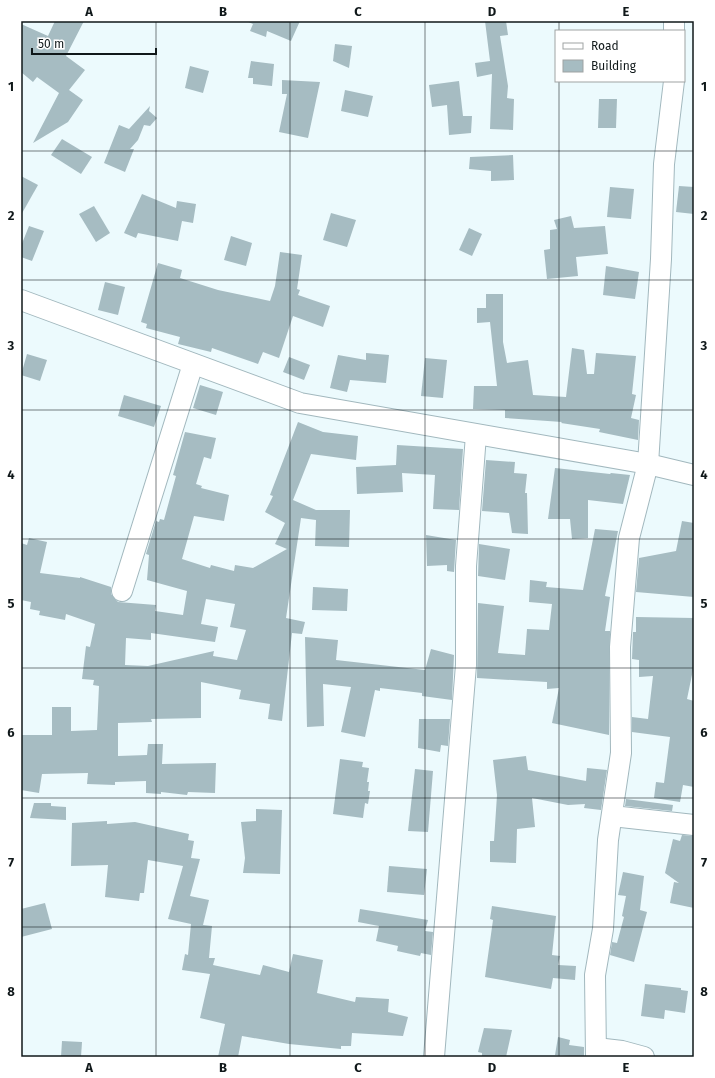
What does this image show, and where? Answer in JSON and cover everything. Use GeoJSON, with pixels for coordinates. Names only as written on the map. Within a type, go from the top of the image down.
{"type":"FeatureCollection","features":[{"type":"Feature","properties":{"kind":"street"},"geometry":{"type":"LineString","coordinates":[[644,1057],[622,1051],[596,1052],[595,975],[604,929],[608,840],[621,752],[620,647],[629,538],[648,464],[661,259],[664,164],[674,82]]}},
{"type":"Feature","properties":{"kind":"street"},"geometry":{"type":"LineString","coordinates":[[21,300],[300,403],[648,464],[694,475]]}},
{"type":"Feature","properties":{"kind":"street"},"geometry":{"type":"LineString","coordinates":[[122,590],[193,364]]}},
{"type":"Feature","properties":{"kind":"street"},"geometry":{"type":"LineString","coordinates":[[434,1057],[466,665],[466,566],[476,435]]}},
{"type":"Feature","properties":{"kind":"street"},"geometry":{"type":"LineString","coordinates":[[612,816],[694,824]]}},
{"type":"Feature","properties":{"kind":"building"},"geometry":{"type":"Polygon","coordinates":[[[55,21],[84,21],[66,56],[85,70],[69,90],[83,100],[68,122],[33,143],[59,93],[37,77],[33,82],[21,72],[21,24],[48,36],[55,21]]]}},
{"type":"Feature","properties":{"kind":"building"},"geometry":{"type":"Polygon","coordinates":[[[246,21],[300,21],[291,41],[267,31],[266,37],[250,31],[253,24],[246,21]]]}},
{"type":"Feature","properties":{"kind":"building"},"geometry":{"type":"Polygon","coordinates":[[[485,21],[506,21],[508,35],[500,36],[508,86],[507,98],[514,99],[513,130],[490,129],[492,74],[477,77],[475,63],[490,61],[485,21]]]}},
{"type":"Feature","properties":{"kind":"building"},"geometry":{"type":"Polygon","coordinates":[[[335,44],[352,46],[349,68],[333,61],[335,44]]]}},
{"type":"Feature","properties":{"kind":"building"},"geometry":{"type":"Polygon","coordinates":[[[251,61],[274,64],[272,86],[253,84],[253,78],[248,78],[251,61]]]}},
{"type":"Feature","properties":{"kind":"building"},"geometry":{"type":"Polygon","coordinates":[[[190,66],[209,71],[203,93],[185,88],[190,66]]]}},
{"type":"Feature","properties":{"kind":"building"},"geometry":{"type":"Polygon","coordinates":[[[282,80],[320,82],[308,138],[279,132],[287,94],[282,94],[282,80]]]}},
{"type":"Feature","properties":{"kind":"building"},"geometry":{"type":"Polygon","coordinates":[[[459,81],[463,116],[472,116],[471,133],[449,135],[447,105],[432,107],[429,85],[459,81]]]}},
{"type":"Feature","properties":{"kind":"building"},"geometry":{"type":"Polygon","coordinates":[[[345,90],[373,96],[368,117],[341,111],[345,90]]]}},
{"type":"Feature","properties":{"kind":"building"},"geometry":{"type":"Polygon","coordinates":[[[599,99],[617,99],[616,128],[598,128],[599,99]]]}},
{"type":"Feature","properties":{"kind":"building"},"geometry":{"type":"Polygon","coordinates":[[[150,106],[149,111],[157,118],[150,126],[144,125],[138,140],[130,149],[134,149],[125,172],[104,163],[119,125],[129,129],[150,106]]]}},
{"type":"Feature","properties":{"kind":"building"},"geometry":{"type":"Polygon","coordinates":[[[62,139],[92,157],[81,174],[51,155],[62,139]]]}},
{"type":"Feature","properties":{"kind":"building"},"geometry":{"type":"Polygon","coordinates":[[[513,155],[514,180],[491,181],[491,171],[469,169],[470,157],[513,155]]]}},
{"type":"Feature","properties":{"kind":"building"},"geometry":{"type":"Polygon","coordinates":[[[21,176],[38,185],[21,215],[21,176]]]}},
{"type":"Feature","properties":{"kind":"building"},"geometry":{"type":"Polygon","coordinates":[[[679,186],[694,187],[694,214],[676,212],[679,186]]]}},
{"type":"Feature","properties":{"kind":"building"},"geometry":{"type":"Polygon","coordinates":[[[610,187],[634,189],[631,219],[607,217],[610,187]]]}},
{"type":"Feature","properties":{"kind":"building"},"geometry":{"type":"Polygon","coordinates":[[[142,194],[176,208],[177,201],[196,204],[193,223],[182,221],[178,241],[138,233],[136,238],[124,233],[142,194]]]}},
{"type":"Feature","properties":{"kind":"building"},"geometry":{"type":"Polygon","coordinates":[[[94,206],[110,233],[96,242],[79,214],[94,206]]]}},
{"type":"Feature","properties":{"kind":"building"},"geometry":{"type":"Polygon","coordinates":[[[331,213],[356,220],[347,247],[323,240],[331,213]]]}},
{"type":"Feature","properties":{"kind":"building"},"geometry":{"type":"Polygon","coordinates":[[[571,216],[574,228],[605,226],[608,254],[576,257],[578,276],[547,279],[544,250],[550,249],[550,230],[557,229],[554,220],[571,216]]]}},
{"type":"Feature","properties":{"kind":"building"},"geometry":{"type":"Polygon","coordinates":[[[29,226],[44,231],[32,261],[21,257],[21,246],[29,226]]]}},
{"type":"Feature","properties":{"kind":"building"},"geometry":{"type":"Polygon","coordinates":[[[469,228],[482,234],[472,256],[459,250],[469,228]]]}},
{"type":"Feature","properties":{"kind":"building"},"geometry":{"type":"Polygon","coordinates":[[[231,236],[252,243],[246,266],[224,260],[231,236]]]}},
{"type":"Feature","properties":{"kind":"building"},"geometry":{"type":"Polygon","coordinates":[[[280,252],[302,255],[297,289],[300,290],[298,295],[330,306],[323,327],[293,316],[279,358],[263,352],[258,364],[212,348],[211,352],[178,344],[180,337],[146,328],[147,324],[141,322],[158,263],[182,270],[180,278],[218,290],[270,301],[275,286],[280,252]]]}},
{"type":"Feature","properties":{"kind":"building"},"geometry":{"type":"Polygon","coordinates":[[[606,266],[639,272],[635,299],[603,295],[606,266]]]}},
{"type":"Feature","properties":{"kind":"building"},"geometry":{"type":"Polygon","coordinates":[[[105,282],[125,287],[118,315],[98,310],[105,282]]]}},
{"type":"Feature","properties":{"kind":"building"},"geometry":{"type":"Polygon","coordinates":[[[486,294],[503,294],[503,342],[507,363],[528,360],[533,395],[566,397],[572,348],[584,350],[587,374],[594,374],[596,353],[636,356],[632,394],[636,395],[631,418],[639,420],[638,440],[599,432],[600,429],[561,423],[562,422],[505,418],[505,410],[473,409],[474,386],[497,386],[490,322],[477,323],[477,308],[486,308],[486,294]]]}},
{"type":"Feature","properties":{"kind":"building"},"geometry":{"type":"Polygon","coordinates":[[[366,353],[389,355],[386,383],[350,380],[347,392],[330,388],[338,355],[366,360],[366,353]]]}},
{"type":"Feature","properties":{"kind":"building"},"geometry":{"type":"Polygon","coordinates":[[[27,354],[47,360],[40,381],[21,375],[27,354]]]}},
{"type":"Feature","properties":{"kind":"building"},"geometry":{"type":"Polygon","coordinates":[[[289,357],[310,365],[304,380],[283,372],[289,357]]]}},
{"type":"Feature","properties":{"kind":"building"},"geometry":{"type":"Polygon","coordinates":[[[425,358],[447,360],[443,398],[421,396],[425,358]]]}},
{"type":"Feature","properties":{"kind":"building"},"geometry":{"type":"Polygon","coordinates":[[[200,385],[223,392],[216,415],[193,408],[200,385]]]}},
{"type":"Feature","properties":{"kind":"building"},"geometry":{"type":"Polygon","coordinates":[[[124,395],[161,406],[154,427],[118,416],[124,395]]]}},
{"type":"Feature","properties":{"kind":"building"},"geometry":{"type":"Polygon","coordinates":[[[298,422],[323,432],[358,436],[356,460],[311,454],[293,500],[316,510],[350,510],[349,547],[315,546],[316,520],[301,518],[286,618],[305,622],[302,634],[292,633],[282,721],[268,719],[270,704],[239,699],[241,690],[201,682],[201,718],[151,719],[152,722],[118,723],[118,756],[147,755],[148,744],[163,744],[162,764],[216,763],[215,793],[188,792],[187,795],[161,792],[161,794],[146,793],[146,781],[115,782],[115,785],[87,784],[88,773],[42,774],[39,793],[21,790],[21,735],[52,735],[52,707],[71,707],[71,731],[97,730],[99,686],[93,685],[94,680],[82,679],[86,646],[90,647],[95,624],[66,614],[65,620],[39,615],[40,611],[30,609],[31,602],[21,600],[21,543],[27,545],[29,538],[47,542],[40,573],[80,577],[111,587],[111,594],[118,602],[156,605],[155,611],[183,615],[187,591],[147,580],[149,555],[146,554],[156,521],[159,522],[160,519],[164,520],[176,476],[173,475],[185,432],[216,438],[211,459],[204,457],[196,484],[202,486],[201,488],[229,495],[224,521],[194,516],[182,559],[210,568],[211,565],[234,571],[235,565],[253,568],[287,549],[275,544],[285,523],[265,512],[273,496],[270,495],[298,422]],[[206,599],[201,624],[218,627],[215,642],[151,633],[151,640],[126,638],[125,665],[148,666],[214,651],[213,656],[237,660],[246,630],[230,627],[235,604],[206,599]]]}},
{"type":"Feature","properties":{"kind":"building"},"geometry":{"type":"Polygon","coordinates":[[[397,445],[463,449],[459,510],[433,509],[435,475],[402,473],[403,492],[357,494],[356,467],[396,465],[397,445]]]}},
{"type":"Feature","properties":{"kind":"building"},"geometry":{"type":"Polygon","coordinates":[[[486,460],[515,462],[514,473],[527,474],[525,493],[527,493],[528,534],[512,533],[509,513],[482,511],[486,460]]]}},
{"type":"Feature","properties":{"kind":"building"},"geometry":{"type":"Polygon","coordinates":[[[555,468],[630,475],[623,504],[588,500],[588,538],[572,539],[570,519],[548,519],[555,468]]]}},
{"type":"Feature","properties":{"kind":"building"},"geometry":{"type":"Polygon","coordinates":[[[682,521],[694,523],[694,597],[636,592],[639,558],[676,551],[682,521]]]}},
{"type":"Feature","properties":{"kind":"building"},"geometry":{"type":"Polygon","coordinates":[[[595,529],[618,531],[605,596],[610,597],[605,631],[610,631],[609,735],[552,723],[559,688],[547,689],[547,682],[477,678],[478,603],[504,606],[498,653],[525,655],[527,629],[549,630],[552,604],[529,602],[530,580],[547,582],[546,587],[583,590],[595,529]]]}},
{"type":"Feature","properties":{"kind":"building"},"geometry":{"type":"Polygon","coordinates":[[[426,535],[456,540],[454,572],[447,571],[447,565],[427,566],[426,535]]]}},
{"type":"Feature","properties":{"kind":"building"},"geometry":{"type":"Polygon","coordinates":[[[479,544],[510,549],[505,580],[478,576],[479,544]]]}},
{"type":"Feature","properties":{"kind":"building"},"geometry":{"type":"Polygon","coordinates":[[[313,587],[348,589],[347,611],[312,610],[313,587]]]}},
{"type":"Feature","properties":{"kind":"building"},"geometry":{"type":"Polygon","coordinates":[[[636,617],[694,618],[694,665],[687,699],[694,701],[694,787],[683,785],[680,802],[654,798],[656,782],[664,783],[670,737],[632,732],[632,717],[648,719],[653,676],[639,677],[639,660],[632,659],[633,632],[636,632],[636,617]]]}},
{"type":"Feature","properties":{"kind":"building"},"geometry":{"type":"Polygon","coordinates":[[[305,637],[338,640],[336,660],[425,670],[431,649],[454,655],[452,700],[422,696],[422,693],[380,688],[380,691],[375,690],[365,737],[341,732],[351,687],[323,684],[324,726],[307,727],[305,637]]]}},
{"type":"Feature","properties":{"kind":"building"},"geometry":{"type":"Polygon","coordinates":[[[419,719],[450,719],[448,746],[441,745],[440,752],[418,748],[419,719]]]}},
{"type":"Feature","properties":{"kind":"building"},"geometry":{"type":"Polygon","coordinates":[[[526,756],[528,770],[586,781],[587,768],[607,770],[601,810],[584,808],[585,804],[568,805],[532,798],[535,827],[517,829],[516,863],[490,862],[490,841],[494,841],[497,795],[493,760],[526,756]]]}},
{"type":"Feature","properties":{"kind":"building"},"geometry":{"type":"Polygon","coordinates":[[[340,759],[363,762],[362,767],[369,768],[367,782],[369,782],[368,791],[370,791],[368,804],[365,803],[363,818],[333,814],[340,759]]]}},
{"type":"Feature","properties":{"kind":"building"},"geometry":{"type":"Polygon","coordinates":[[[415,769],[433,771],[428,832],[408,831],[415,769]]]}},
{"type":"Feature","properties":{"kind":"building"},"geometry":{"type":"Polygon","coordinates":[[[626,799],[673,805],[672,811],[625,806],[626,799]]]}},
{"type":"Feature","properties":{"kind":"building"},"geometry":{"type":"Polygon","coordinates":[[[34,803],[51,803],[51,806],[66,807],[66,820],[30,818],[34,803]]]}},
{"type":"Feature","properties":{"kind":"building"},"geometry":{"type":"Polygon","coordinates":[[[256,809],[282,810],[280,874],[243,873],[245,858],[241,822],[256,821],[256,809]]]}},
{"type":"Feature","properties":{"kind":"building"},"geometry":{"type":"Polygon","coordinates":[[[107,821],[107,824],[135,822],[189,834],[188,840],[194,841],[191,858],[200,859],[190,896],[209,900],[203,925],[212,926],[209,958],[215,958],[213,965],[260,975],[263,965],[289,972],[293,954],[323,960],[317,993],[355,1002],[356,997],[389,999],[388,1012],[408,1017],[403,1036],[352,1033],[351,1046],[341,1046],[341,1049],[289,1044],[242,1036],[238,1057],[218,1057],[225,1024],[200,1018],[210,974],[182,970],[185,954],[188,955],[191,924],[168,919],[183,866],[148,860],[144,893],[140,893],[139,901],[105,897],[108,865],[71,866],[72,823],[107,821]]]}},
{"type":"Feature","properties":{"kind":"building"},"geometry":{"type":"Polygon","coordinates":[[[682,835],[694,836],[694,908],[670,903],[674,882],[679,883],[665,873],[673,839],[680,841],[682,835]]]}},
{"type":"Feature","properties":{"kind":"building"},"geometry":{"type":"Polygon","coordinates":[[[389,866],[427,869],[424,895],[387,892],[389,866]]]}},
{"type":"Feature","properties":{"kind":"building"},"geometry":{"type":"Polygon","coordinates":[[[623,872],[644,876],[640,910],[647,912],[634,962],[610,955],[612,942],[617,943],[624,917],[622,916],[626,896],[618,895],[623,872]]]}},
{"type":"Feature","properties":{"kind":"building"},"geometry":{"type":"Polygon","coordinates":[[[45,903],[52,929],[21,937],[21,909],[45,903]]]}},
{"type":"Feature","properties":{"kind":"building"},"geometry":{"type":"Polygon","coordinates":[[[492,906],[556,916],[552,955],[560,956],[558,965],[576,966],[575,980],[553,978],[551,989],[485,977],[493,920],[490,919],[492,906]]]}},
{"type":"Feature","properties":{"kind":"building"},"geometry":{"type":"Polygon","coordinates":[[[360,909],[428,920],[425,931],[433,932],[431,955],[421,953],[420,956],[397,951],[398,946],[376,941],[379,926],[358,922],[360,909]]]}},
{"type":"Feature","properties":{"kind":"building"},"geometry":{"type":"Polygon","coordinates":[[[645,984],[681,988],[681,990],[688,991],[685,1013],[665,1010],[664,1019],[641,1016],[645,984]]]}},
{"type":"Feature","properties":{"kind":"building"},"geometry":{"type":"Polygon","coordinates":[[[484,1028],[512,1030],[506,1057],[482,1057],[482,1053],[478,1052],[484,1028]]]}},
{"type":"Feature","properties":{"kind":"building"},"geometry":{"type":"Polygon","coordinates":[[[558,1037],[570,1040],[569,1045],[584,1047],[584,1057],[555,1055],[558,1037]]]}},
{"type":"Feature","properties":{"kind":"building"},"geometry":{"type":"Polygon","coordinates":[[[62,1041],[82,1042],[81,1057],[61,1057],[62,1041]]]}}]}
